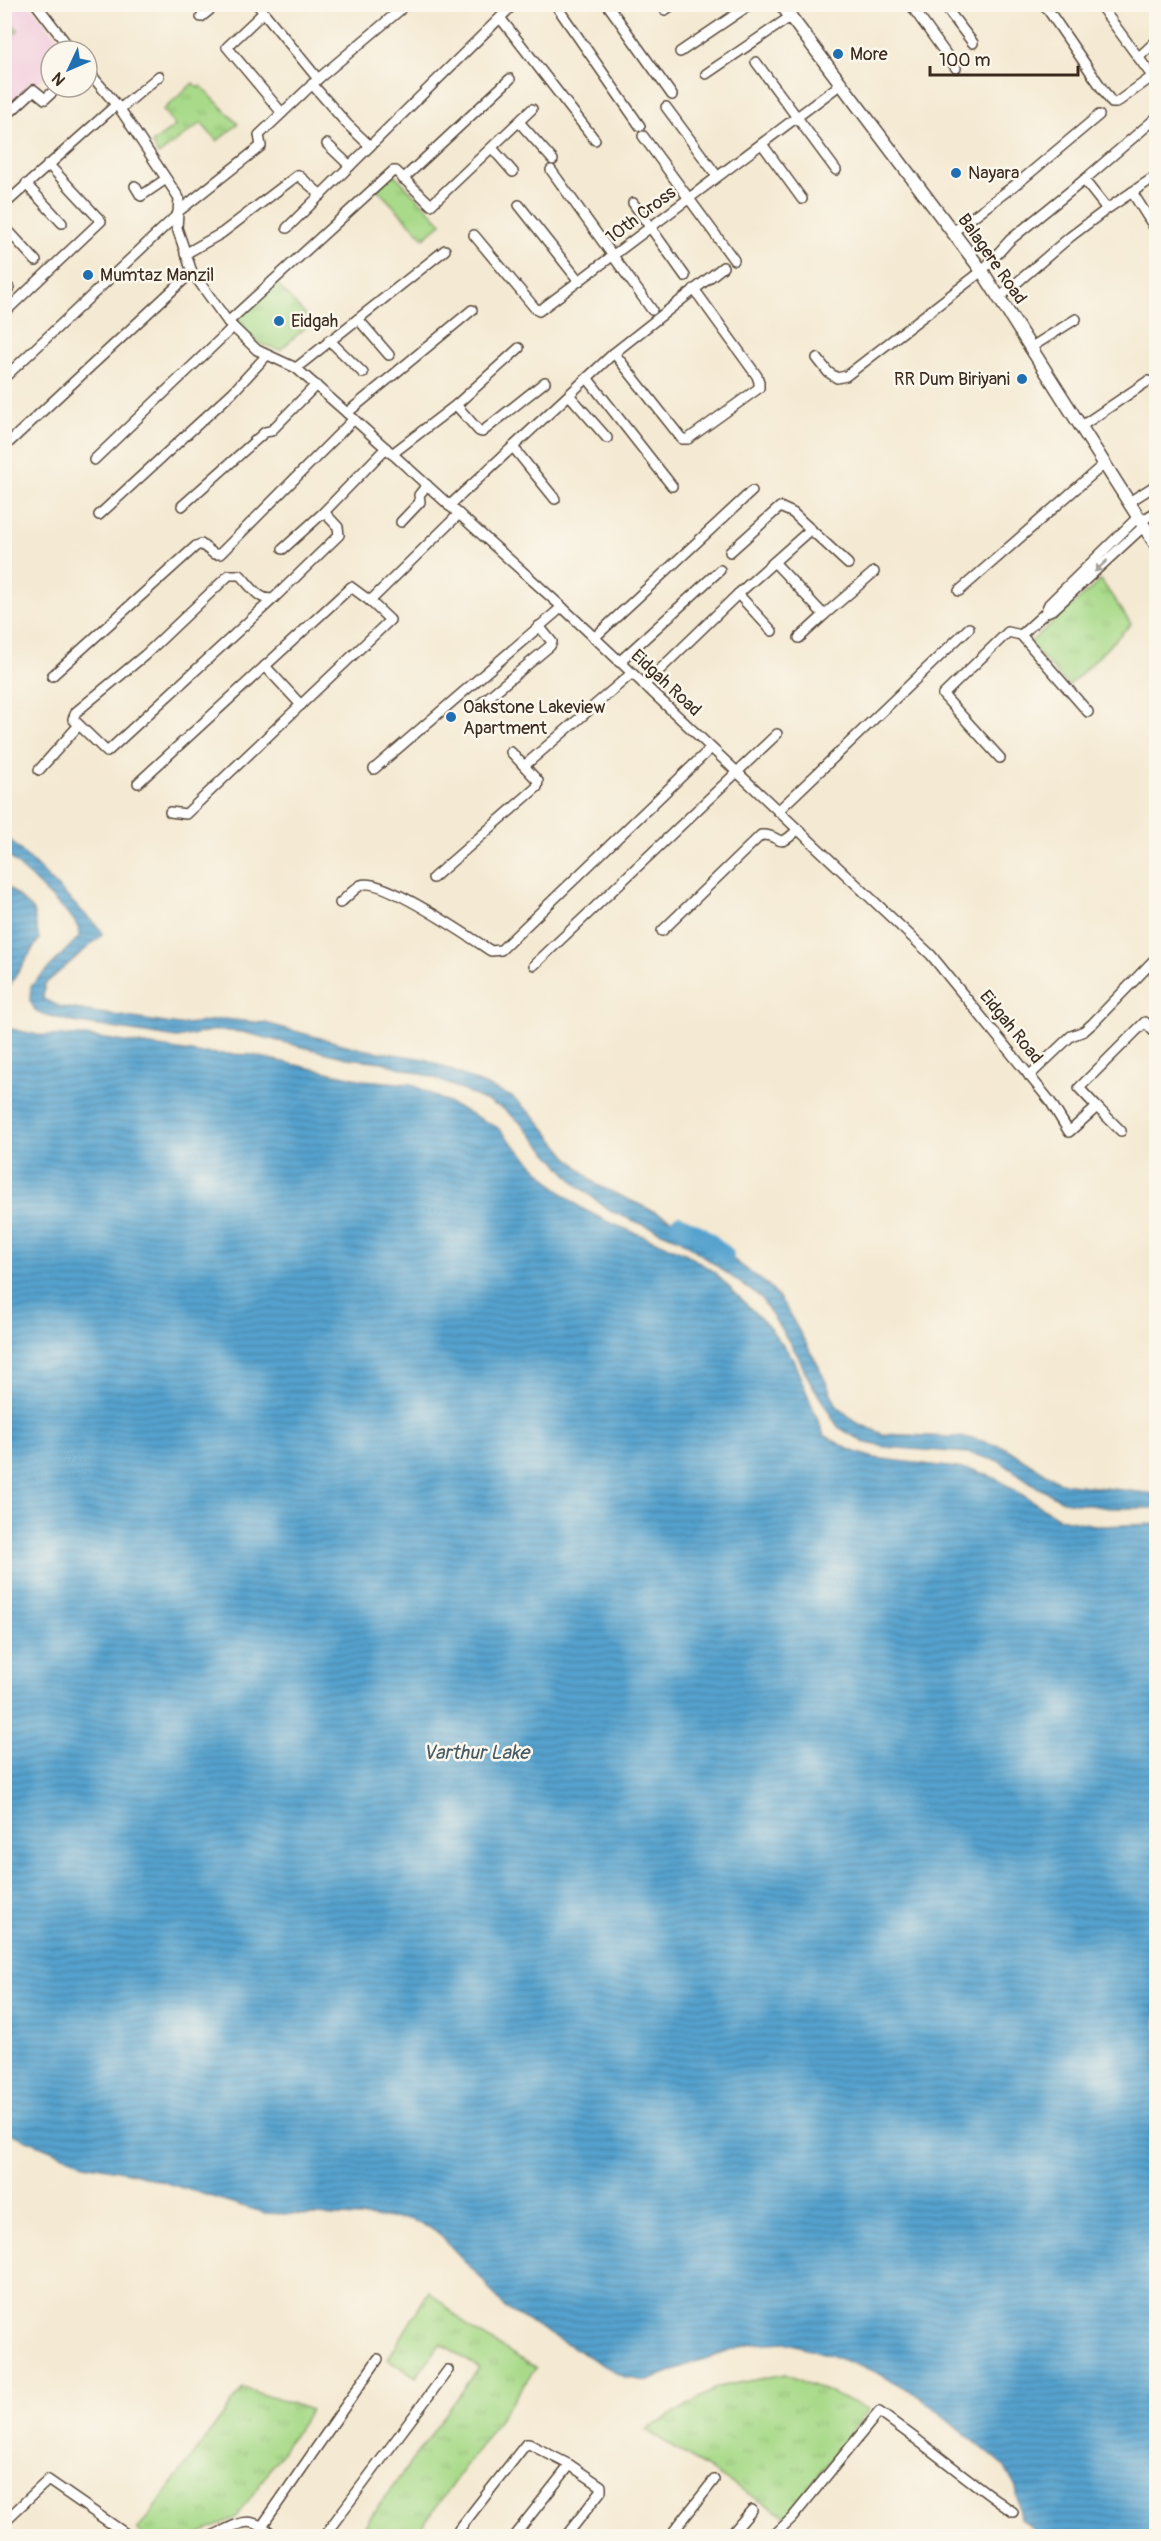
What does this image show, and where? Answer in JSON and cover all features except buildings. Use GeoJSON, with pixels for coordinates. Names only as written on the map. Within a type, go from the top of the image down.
{"type":"FeatureCollection","features":[{"type":"Feature","properties":{"kind":"street"},"geometry":{"type":"LineString","coordinates":[[36,4],[63,39]]}},
{"type":"Feature","properties":{"kind":"street"},"geometry":{"type":"LineString","coordinates":[[201,17],[217,4]]}},
{"type":"Feature","properties":{"kind":"street"},"geometry":{"type":"LineString","coordinates":[[4,378],[178,213],[261,146],[259,135],[315,82],[400,9],[396,4]]}},
{"type":"Feature","properties":{"kind":"street"},"geometry":{"type":"LineString","coordinates":[[287,228],[514,4]]}},
{"type":"Feature","properties":{"kind":"street"},"geometry":{"type":"LineString","coordinates":[[555,4],[641,131],[734,260]]}},
{"type":"Feature","properties":{"kind":"street"},"geometry":{"type":"LineString","coordinates":[[607,4],[672,95]]}},
{"type":"Feature","properties":{"kind":"street"},"geometry":{"type":"LineString","coordinates":[[665,10],[674,4]]}},
{"type":"Feature","properties":{"kind":"street"},"geometry":{"type":"LineString","coordinates":[[680,52],[751,4]]}},
{"type":"Feature","properties":{"kind":"street","name":"Balagere Road"},"geometry":{"type":"LineString","coordinates":[[781,4],[982,271],[1156,545]]}},
{"type":"Feature","properties":{"kind":"street"},"geometry":{"type":"LineString","coordinates":[[910,4],[956,68]]}},
{"type":"Feature","properties":{"kind":"street"},"geometry":{"type":"LineString","coordinates":[[944,4],[973,43]]}},
{"type":"Feature","properties":{"kind":"street"},"geometry":{"type":"LineString","coordinates":[[1044,4],[1112,103],[1116,103],[1155,79],[1100,4]]}},
{"type":"Feature","properties":{"kind":"street"},"geometry":{"type":"LineString","coordinates":[[282,114],[227,47],[261,7],[347,124],[370,146]]}},
{"type":"Feature","properties":{"kind":"street"},"geometry":{"type":"LineString","coordinates":[[706,74],[790,17]]}},
{"type":"Feature","properties":{"kind":"street"},"geometry":{"type":"LineString","coordinates":[[501,19],[595,140]]}},
{"type":"Feature","properties":{"kind":"street"},"geometry":{"type":"LineString","coordinates":[[1139,57],[1156,42]]}},
{"type":"Feature","properties":{"kind":"street"},"geometry":{"type":"LineString","coordinates":[[756,62],[836,170]]}},
{"type":"Feature","properties":{"kind":"street"},"geometry":{"type":"LineString","coordinates":[[4,205],[48,164],[159,76]]}},
{"type":"Feature","properties":{"kind":"street"},"geometry":{"type":"LineString","coordinates":[[403,179],[510,79]]}},
{"type":"Feature","properties":{"kind":"street","name":"Eidgah Road"},"geometry":{"type":"LineString","coordinates":[[99,84],[118,107],[179,198],[177,228],[192,272],[230,324],[257,350],[296,368],[351,416],[562,607],[931,955],[1050,1101],[1069,1132],[1097,1107]]}},
{"type":"Feature","properties":{"kind":"street","name":"10th Cross"},"geometry":{"type":"LineString","coordinates":[[474,235],[534,308],[539,311],[841,84]]}},
{"type":"Feature","properties":{"kind":"street"},"geometry":{"type":"LineString","coordinates":[[4,118],[34,90],[39,94]]}},
{"type":"Feature","properties":{"kind":"street"},"geometry":{"type":"LineString","coordinates":[[666,107],[717,176]]}},
{"type":"Feature","properties":{"kind":"street"},"geometry":{"type":"LineString","coordinates":[[94,460],[230,324],[385,177],[396,171],[431,205],[532,109]]}},
{"type":"Feature","properties":{"kind":"street"},"geometry":{"type":"LineString","coordinates":[[953,232],[1024,178],[1098,115]]}},
{"type":"Feature","properties":{"kind":"street"},"geometry":{"type":"LineString","coordinates":[[817,358],[828,372],[837,378],[846,376],[982,271],[1010,240],[1156,118]]}},
{"type":"Feature","properties":{"kind":"street"},"geometry":{"type":"LineString","coordinates":[[519,122],[553,160]]}},
{"type":"Feature","properties":{"kind":"street"},"geometry":{"type":"LineString","coordinates":[[327,144],[350,166]]}},
{"type":"Feature","properties":{"kind":"street"},"geometry":{"type":"LineString","coordinates":[[762,144],[802,199]]}},
{"type":"Feature","properties":{"kind":"street"},"geometry":{"type":"LineString","coordinates":[[492,148],[513,172]]}},
{"type":"Feature","properties":{"kind":"street"},"geometry":{"type":"LineString","coordinates":[[4,313],[101,221],[48,164]]}},
{"type":"Feature","properties":{"kind":"street"},"geometry":{"type":"LineString","coordinates":[[551,170],[652,310]]}},
{"type":"Feature","properties":{"kind":"street"},"geometry":{"type":"LineString","coordinates":[[185,254],[222,233],[298,175],[321,195]]}},
{"type":"Feature","properties":{"kind":"street"},"geometry":{"type":"LineString","coordinates":[[999,298],[1070,237],[1156,177]]}},
{"type":"Feature","properties":{"kind":"street"},"geometry":{"type":"LineString","coordinates":[[135,186],[141,196],[166,179]]}},
{"type":"Feature","properties":{"kind":"street"},"geometry":{"type":"LineString","coordinates":[[1084,180],[1107,209]]}},
{"type":"Feature","properties":{"kind":"street"},"geometry":{"type":"LineString","coordinates":[[26,184],[62,224]]}},
{"type":"Feature","properties":{"kind":"street"},"geometry":{"type":"LineString","coordinates":[[1132,192],[1156,230]]}},
{"type":"Feature","properties":{"kind":"street"},"geometry":{"type":"LineString","coordinates":[[633,202],[685,276]]}},
{"type":"Feature","properties":{"kind":"street"},"geometry":{"type":"LineString","coordinates":[[519,206],[579,281]]}},
{"type":"Feature","properties":{"kind":"street"},"geometry":{"type":"LineString","coordinates":[[4,226],[36,261]]}},
{"type":"Feature","properties":{"kind":"street"},"geometry":{"type":"LineString","coordinates":[[296,368],[445,250]]}},
{"type":"Feature","properties":{"kind":"street"},"geometry":{"type":"LineString","coordinates":[[449,506],[614,353],[723,267]]}},
{"type":"Feature","properties":{"kind":"street"},"geometry":{"type":"LineString","coordinates":[[4,447],[192,272]]}},
{"type":"Feature","properties":{"kind":"street"},"geometry":{"type":"LineString","coordinates":[[614,353],[682,439],[688,440],[759,388],[756,376],[694,289]]}},
{"type":"Feature","properties":{"kind":"street"},"geometry":{"type":"LineString","coordinates":[[52,676],[196,546],[201,544],[214,554],[220,555],[351,416],[472,310]]}},
{"type":"Feature","properties":{"kind":"street"},"geometry":{"type":"LineString","coordinates":[[1030,348],[1076,319]]}},
{"type":"Feature","properties":{"kind":"street"},"geometry":{"type":"LineString","coordinates":[[358,320],[389,356]]}},
{"type":"Feature","properties":{"kind":"street"},"geometry":{"type":"LineString","coordinates":[[329,340],[363,374]]}},
{"type":"Feature","properties":{"kind":"street"},"geometry":{"type":"LineString","coordinates":[[283,549],[389,451],[456,405],[519,348]]}},
{"type":"Feature","properties":{"kind":"street"},"geometry":{"type":"LineString","coordinates":[[99,515],[233,392],[267,355]]}},
{"type":"Feature","properties":{"kind":"street"},"geometry":{"type":"LineString","coordinates":[[588,379],[672,486]]}},
{"type":"Feature","properties":{"kind":"street"},"geometry":{"type":"LineString","coordinates":[[1080,427],[1148,381]]}},
{"type":"Feature","properties":{"kind":"street"},"geometry":{"type":"LineString","coordinates":[[456,405],[479,431],[483,432],[545,382]]}},
{"type":"Feature","properties":{"kind":"street"},"geometry":{"type":"LineString","coordinates":[[182,506],[265,432],[271,431],[316,385]]}},
{"type":"Feature","properties":{"kind":"street"},"geometry":{"type":"LineString","coordinates":[[570,396],[607,438]]}},
{"type":"Feature","properties":{"kind":"street"},"geometry":{"type":"LineString","coordinates":[[513,447],[555,499]]}},
{"type":"Feature","properties":{"kind":"street"},"geometry":{"type":"LineString","coordinates":[[959,591],[1104,464]]}},
{"type":"Feature","properties":{"kind":"street"},"geometry":{"type":"LineString","coordinates":[[401,522],[420,502],[419,495],[427,485]]}},
{"type":"Feature","properties":{"kind":"street"},"geometry":{"type":"LineString","coordinates":[[1129,502],[1156,485]]}},
{"type":"Feature","properties":{"kind":"street"},"geometry":{"type":"LineString","coordinates":[[594,638],[752,491]]}},
{"type":"Feature","properties":{"kind":"street"},"geometry":{"type":"LineString","coordinates":[[730,552],[780,507],[792,513],[848,564]]}},
{"type":"Feature","properties":{"kind":"street"},"geometry":{"type":"LineString","coordinates":[[274,598],[265,599],[240,574],[229,575],[145,655],[76,712],[73,719],[107,752],[274,598],[339,535],[338,527],[324,512]]}},
{"type":"Feature","properties":{"kind":"street"},"geometry":{"type":"LineString","coordinates":[[1021,635],[1045,613],[1049,604],[1141,521],[1156,512]]}},
{"type":"Feature","properties":{"kind":"street"},"geometry":{"type":"LineString","coordinates":[[369,602],[459,514]]}},
{"type":"Feature","properties":{"kind":"street"},"geometry":{"type":"LineString","coordinates":[[644,685],[738,594],[811,529]]}},
{"type":"Feature","properties":{"kind":"street"},"geometry":{"type":"LineString","coordinates":[[774,562],[824,615]]}},
{"type":"Feature","properties":{"kind":"street"},"geometry":{"type":"LineString","coordinates":[[620,662],[720,570]]}},
{"type":"Feature","properties":{"kind":"street"},"geometry":{"type":"LineString","coordinates":[[800,638],[874,572]]}},
{"type":"Feature","properties":{"kind":"street"},"geometry":{"type":"LineString","coordinates":[[138,783],[351,587],[390,620],[186,814],[170,812]]}},
{"type":"Feature","properties":{"kind":"street"},"geometry":{"type":"LineString","coordinates":[[738,594],[772,631]]}},
{"type":"Feature","properties":{"kind":"street"},"geometry":{"type":"LineString","coordinates":[[374,769],[562,607]]}},
{"type":"Feature","properties":{"kind":"street"},"geometry":{"type":"LineString","coordinates":[[479,705],[550,646],[552,642],[539,626]]}},
{"type":"Feature","properties":{"kind":"street"},"geometry":{"type":"LineString","coordinates":[[778,811],[969,628]]}},
{"type":"Feature","properties":{"kind":"street"},"geometry":{"type":"LineString","coordinates":[[1000,758],[943,694],[1008,632],[1021,635],[1088,712]]}},
{"type":"Feature","properties":{"kind":"street"},"geometry":{"type":"LineString","coordinates":[[265,666],[301,705]]}},
{"type":"Feature","properties":{"kind":"street"},"geometry":{"type":"LineString","coordinates":[[524,766],[631,674]]}},
{"type":"Feature","properties":{"kind":"street"},"geometry":{"type":"LineString","coordinates":[[39,770],[79,725]]}},
{"type":"Feature","properties":{"kind":"street"},"geometry":{"type":"LineString","coordinates":[[534,965],[777,734]]}},
{"type":"Feature","properties":{"kind":"street"},"geometry":{"type":"LineString","coordinates":[[340,903],[362,885],[376,885],[402,897],[491,951],[501,950],[711,748]]}},
{"type":"Feature","properties":{"kind":"street"},"geometry":{"type":"LineString","coordinates":[[433,878],[537,787],[538,781],[511,752]]}},
{"type":"Feature","properties":{"kind":"street"},"geometry":{"type":"LineString","coordinates":[[662,931],[761,835],[767,835],[782,842],[798,829]]}},
{"type":"Feature","properties":{"kind":"street"},"geometry":{"type":"LineString","coordinates":[[1029,1076],[1071,1036],[1084,1031],[1093,1023],[1156,958]]}},
{"type":"Feature","properties":{"kind":"street"},"geometry":{"type":"LineString","coordinates":[[1121,1131],[1078,1088],[1145,1022],[1156,1033]]}},
{"type":"Feature","properties":{"kind":"street"},"geometry":{"type":"LineString","coordinates":[[262,2526],[378,2359]]}},
{"type":"Feature","properties":{"kind":"street"},"geometry":{"type":"LineString","coordinates":[[324,2536],[448,2370]]}},
{"type":"Feature","properties":{"kind":"street"},"geometry":{"type":"LineString","coordinates":[[773,2536],[792,2518],[879,2412],[910,2433],[965,2479],[1013,2512]]}},
{"type":"Feature","properties":{"kind":"street"},"geometry":{"type":"LineString","coordinates":[[454,2536],[526,2444],[533,2444],[601,2486],[601,2491],[566,2536]]}},
{"type":"Feature","properties":{"kind":"street"},"geometry":{"type":"LineString","coordinates":[[514,2536],[570,2465]]}},
{"type":"Feature","properties":{"kind":"street"},"geometry":{"type":"LineString","coordinates":[[4,2522],[48,2480],[122,2535]]}},
{"type":"Feature","properties":{"kind":"street"},"geometry":{"type":"LineString","coordinates":[[670,2536],[714,2480]]}},
{"type":"Feature","properties":{"kind":"street"},"geometry":{"type":"LineString","coordinates":[[730,2536],[752,2510]]}},
{"type":"Feature","properties":{"kind":"street"},"geometry":{"type":"LineString","coordinates":[[212,2536],[246,2521],[262,2526],[271,2535]]}},
{"type":"Feature","properties":{"kind":"shaded area"},"geometry":{"type":"Polygon","coordinates":[[[5,5],[31,5],[58,39],[39,39],[39,81],[5,113],[5,5]]]}},
{"type":"Feature","properties":{"kind":"green space"},"geometry":{"type":"Polygon","coordinates":[[[4,17],[18,30],[5,43],[4,43],[4,17]]]}},
{"type":"Feature","properties":{"kind":"green space"},"geometry":{"type":"Polygon","coordinates":[[[193,83],[198,88],[201,86],[238,124],[217,141],[201,123],[158,155],[152,143],[175,126],[163,110],[193,83]]]}},
{"type":"Feature","properties":{"kind":"green space"},"geometry":{"type":"Polygon","coordinates":[[[393,173],[442,223],[424,238],[377,189],[393,173]]]}},
{"type":"Feature","properties":{"kind":"green space"},"geometry":{"type":"Polygon","coordinates":[[[275,282],[312,322],[280,350],[258,343],[234,319],[275,282]]]}},
{"type":"Feature","properties":{"kind":"green space"},"geometry":{"type":"Polygon","coordinates":[[[1101,580],[1131,624],[1069,686],[1029,643],[1101,580]]]}},
{"type":"Feature","properties":{"kind":"green space"},"geometry":{"type":"Polygon","coordinates":[[[429,2291],[470,2328],[536,2368],[415,2536],[357,2536],[479,2368],[441,2343],[416,2377],[388,2359],[429,2291]]]}},
{"type":"Feature","properties":{"kind":"green space"},"geometry":{"type":"Polygon","coordinates":[[[785,2374],[869,2409],[786,2517],[646,2430],[718,2387],[785,2374]]]}},
{"type":"Feature","properties":{"kind":"green space"},"geometry":{"type":"Polygon","coordinates":[[[243,2388],[311,2410],[237,2517],[194,2536],[144,2536],[137,2531],[243,2388]]]}},
{"type":"Feature","properties":{"kind":"water"},"geometry":{"type":"Polygon","coordinates":[[[5,835],[101,930],[102,935],[45,984],[43,999],[61,1007],[179,1025],[224,1019],[265,1023],[361,1049],[425,1059],[512,1097],[536,1118],[566,1155],[597,1185],[692,1229],[769,1286],[785,1306],[819,1367],[837,1406],[857,1423],[883,1434],[972,1438],[1006,1448],[1060,1483],[1156,1494],[1156,1508],[1109,1508],[1063,1501],[999,1461],[968,1453],[884,1447],[863,1442],[838,1427],[807,1376],[797,1354],[761,1298],[681,1240],[610,1211],[576,1184],[522,1124],[502,1108],[435,1078],[382,1062],[347,1058],[242,1032],[216,1030],[177,1038],[73,1022],[40,1013],[35,1010],[30,1000],[31,986],[79,937],[79,929],[73,919],[5,852],[5,835]]]}},
{"type":"Feature","properties":{"kind":"water","name":"Varthur Lake"},"geometry":{"type":"Polygon","coordinates":[[[4,883],[33,910],[39,939],[6,991],[7,1028],[38,1035],[86,1036],[198,1053],[252,1055],[363,1080],[411,1084],[497,1127],[555,1187],[581,1208],[606,1221],[685,1253],[714,1272],[768,1326],[792,1357],[824,1435],[850,1450],[874,1458],[973,1470],[997,1479],[1059,1518],[1100,1526],[1156,1524],[1156,2536],[1041,2536],[1021,2519],[1016,2488],[1004,2466],[919,2396],[878,2373],[830,2355],[786,2342],[752,2344],[692,2363],[646,2381],[624,2377],[505,2308],[480,2277],[435,2230],[409,2219],[265,2213],[134,2173],[85,2164],[5,2131],[4,883]]]}},
{"type":"Feature","properties":{"kind":"waterway"},"geometry":{"type":"LineString","coordinates":[[679,1224],[701,1235],[725,1255]]}},
{"type":"Feature","properties":{"kind":"place","name":"More"},"geometry":{"type":"Point","coordinates":[838,54]}},
{"type":"Feature","properties":{"kind":"place","name":"Nayara"},"geometry":{"type":"Point","coordinates":[956,173]}},
{"type":"Feature","properties":{"kind":"place","name":"Mumtaz Manzil"},"geometry":{"type":"Point","coordinates":[88,275]}},
{"type":"Feature","properties":{"kind":"place","name":"Eidgah"},"geometry":{"type":"Point","coordinates":[279,321]}},
{"type":"Feature","properties":{"kind":"place","name":"RR Dum Biriyani"},"geometry":{"type":"Point","coordinates":[1022,379]}},
{"type":"Feature","properties":{"kind":"place","name":"Oakstone Lakeview Apartment"},"geometry":{"type":"Point","coordinates":[451,717]}}]}
